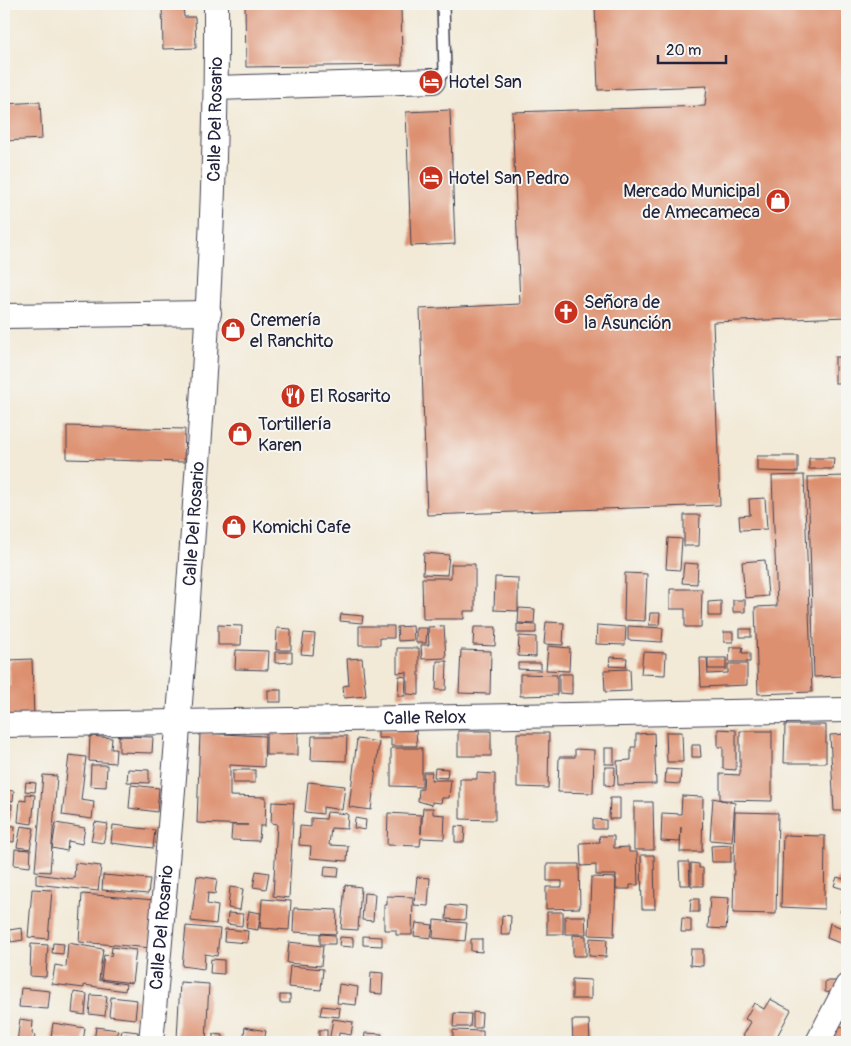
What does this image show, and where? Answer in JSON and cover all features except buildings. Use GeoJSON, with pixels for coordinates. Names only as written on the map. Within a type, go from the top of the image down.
{"type":"FeatureCollection","features":[{"type":"Feature","properties":{"kind":"street","name":"Calle Del Rosario"},"geometry":{"type":"LineString","coordinates":[[151,1042],[180,722],[209,313],[217,88],[216,4]]}},
{"type":"Feature","properties":{"kind":"street"},"geometry":{"type":"LineString","coordinates":[[217,88],[439,76]]}},
{"type":"Feature","properties":{"kind":"street"},"geometry":{"type":"LineString","coordinates":[[4,316],[209,313]]}},
{"type":"Feature","properties":{"kind":"street","name":"Calle Relox"},"geometry":{"type":"LineString","coordinates":[[4,725],[847,710]]}},
{"type":"Feature","properties":{"kind":"street"},"geometry":{"type":"LineString","coordinates":[[818,1042],[847,986]]}},
{"type":"Feature","properties":{"kind":"lane"},"geometry":{"type":"LineString","coordinates":[[439,76],[443,4]]}},
{"type":"Feature","properties":{"kind":"place","name":"Hotel San"},"geometry":{"type":"Point","coordinates":[431,82]}},
{"type":"Feature","properties":{"kind":"place","name":"Hotel San Pedro"},"geometry":{"type":"Point","coordinates":[431,178]}},
{"type":"Feature","properties":{"kind":"place","name":"Mercado Municipal de Amecameca"},"geometry":{"type":"Point","coordinates":[778,201]}},
{"type":"Feature","properties":{"kind":"place","name":"Señora de la Asunción"},"geometry":{"type":"Point","coordinates":[566,312]}},
{"type":"Feature","properties":{"kind":"place","name":"Cremería el Ranchito"},"geometry":{"type":"Point","coordinates":[233,330]}},
{"type":"Feature","properties":{"kind":"place","name":"El Rosarito"},"geometry":{"type":"Point","coordinates":[293,396]}},
{"type":"Feature","properties":{"kind":"place","name":"Tortillería Karen"},"geometry":{"type":"Point","coordinates":[240,434]}},
{"type":"Feature","properties":{"kind":"place","name":"Komichi Cafe"},"geometry":{"type":"Point","coordinates":[234,527]}}]}
